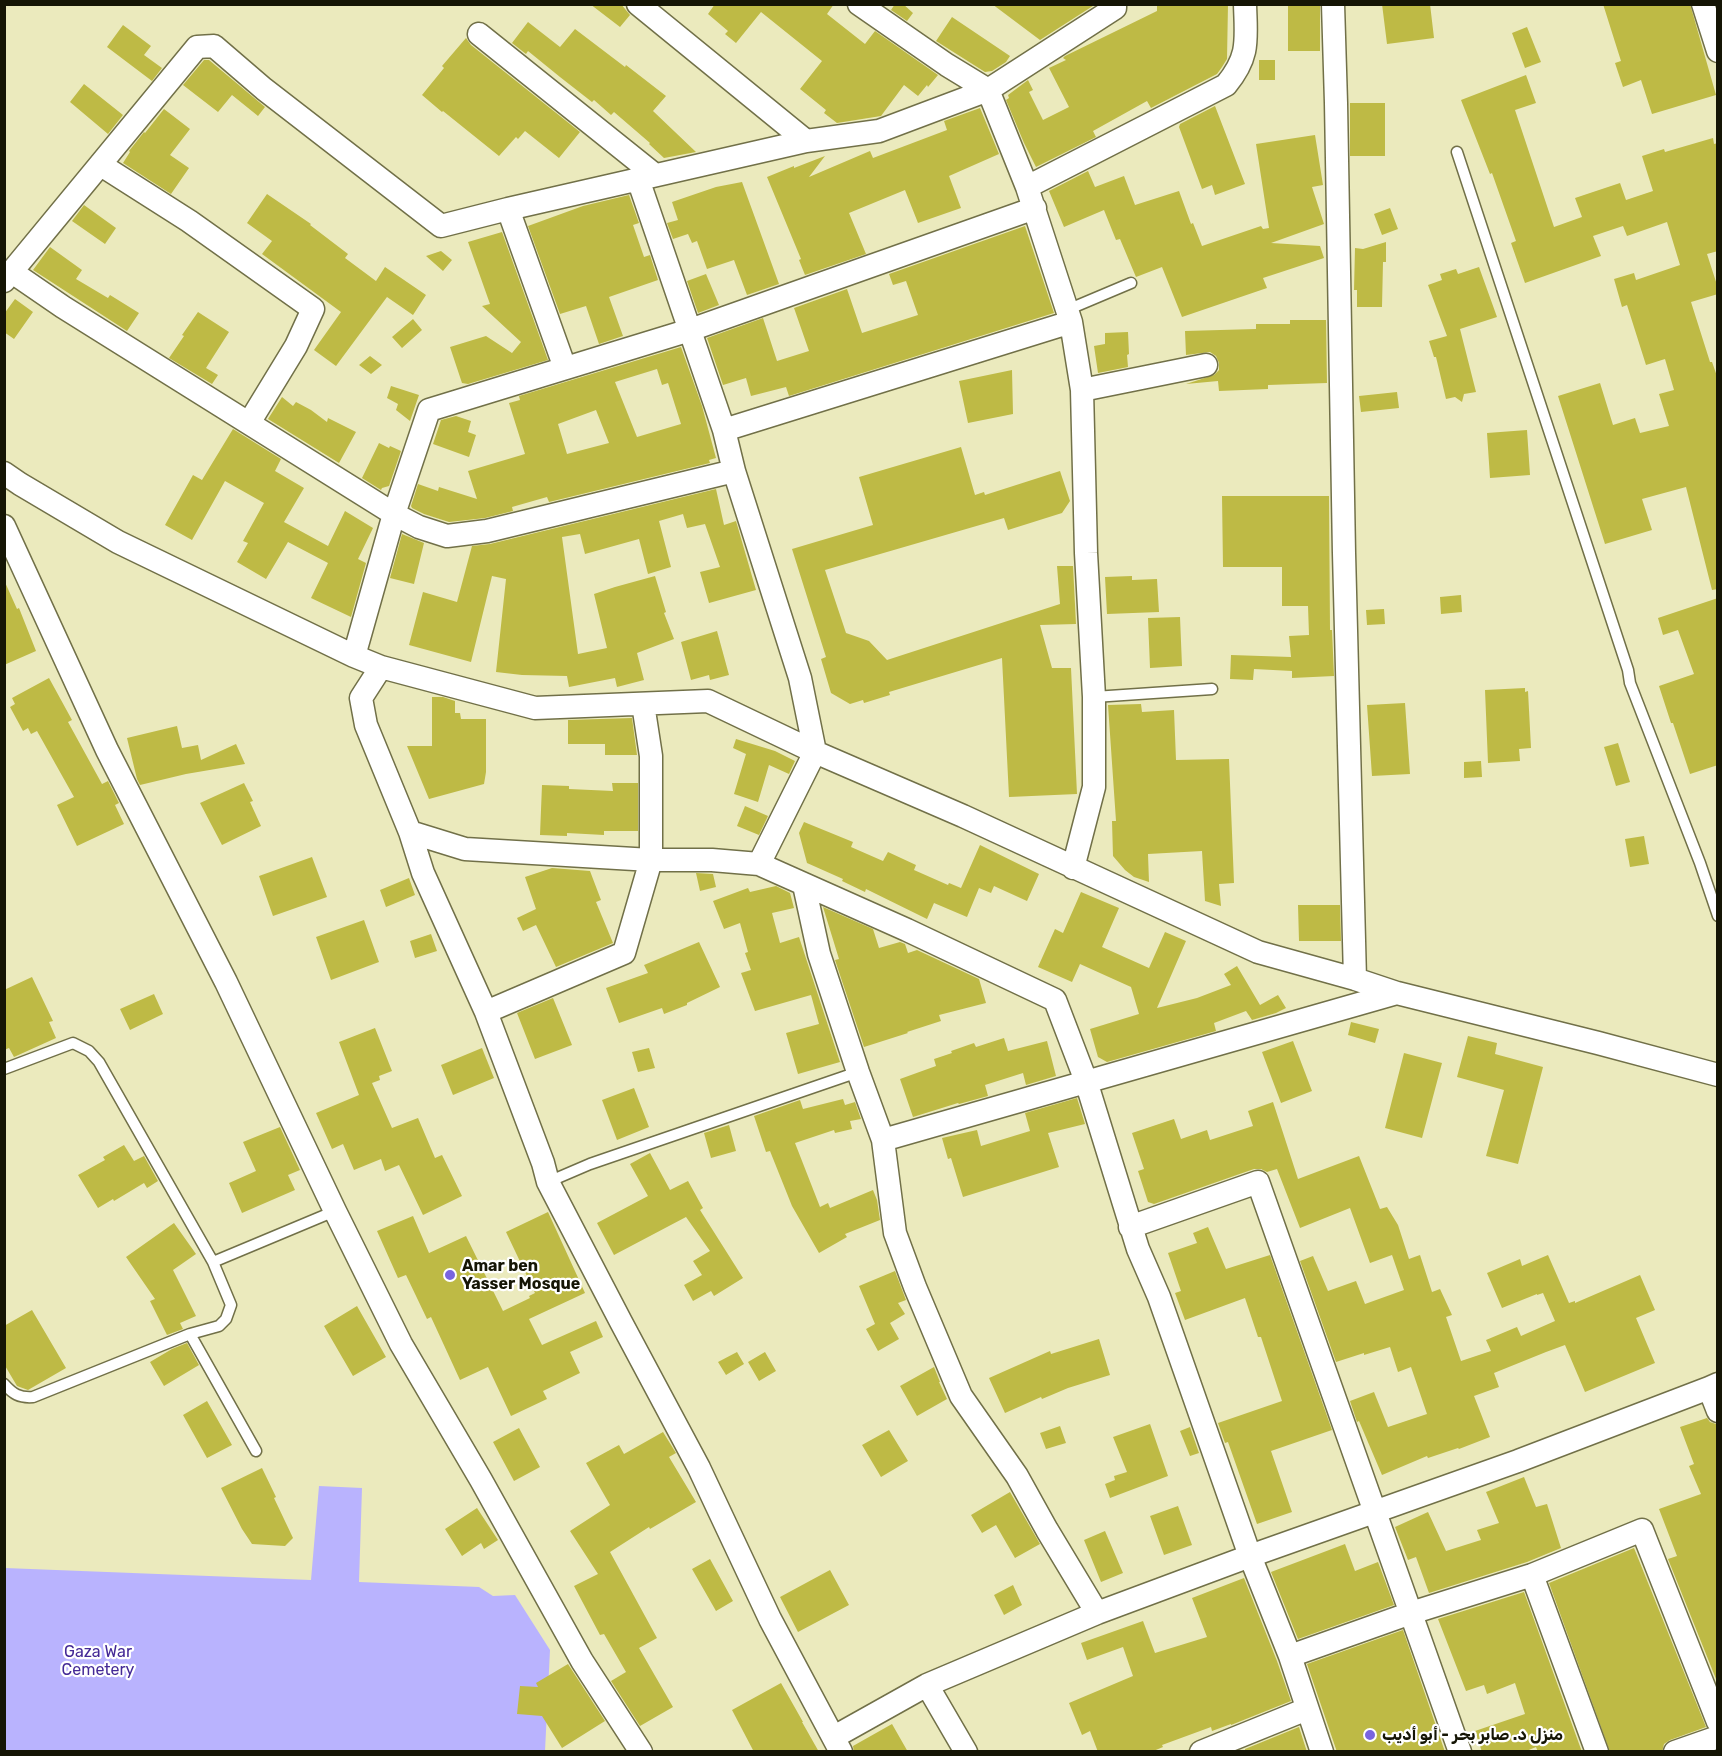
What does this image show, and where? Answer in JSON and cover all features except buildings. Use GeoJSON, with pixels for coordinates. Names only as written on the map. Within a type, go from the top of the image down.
{"type":"FeatureCollection","features":[{"type":"Feature","properties":{"kind":"street"},"geometry":{"type":"LineString","coordinates":[[638,4],[806,141]]}},
{"type":"Feature","properties":{"kind":"street"},"geometry":{"type":"LineString","coordinates":[[859,4],[947,65],[988,90],[1031,198],[1069,316],[1082,390],[1086,554],[1094,697],[1094,787],[1073,868]]}},
{"type":"Feature","properties":{"kind":"street"},"geometry":{"type":"LineString","coordinates":[[354,656],[394,514],[429,410],[690,330],[1031,198],[1226,85],[1237,72],[1246,49],[1245,4]]}},
{"type":"Feature","properties":{"kind":"street"},"geometry":{"type":"LineString","coordinates":[[1333,4],[1355,979]]}},
{"type":"Feature","properties":{"kind":"street"},"geometry":{"type":"LineString","coordinates":[[1703,4],[1718,51]]}},
{"type":"Feature","properties":{"kind":"street"},"geometry":{"type":"LineString","coordinates":[[734,471],[488,531],[447,536],[419,527],[394,514],[63,307],[8,276],[197,47],[214,46],[273,96],[441,226],[508,208],[806,141],[879,130],[988,90],[1114,6]]}},
{"type":"Feature","properties":{"kind":"street"},"geometry":{"type":"LineString","coordinates":[[479,34],[646,177],[690,330],[724,430],[734,471],[800,678],[815,752],[759,864]]}},
{"type":"Feature","properties":{"kind":"street"},"geometry":{"type":"LineString","coordinates":[[101,165],[189,221],[313,309],[296,346],[249,423]]}},
{"type":"Feature","properties":{"kind":"street"},"geometry":{"type":"LineString","coordinates":[[508,208],[565,368]]}},
{"type":"Feature","properties":{"kind":"street"},"geometry":{"type":"LineString","coordinates":[[724,430],[1069,316]]}},
{"type":"Feature","properties":{"kind":"street"},"geometry":{"type":"LineString","coordinates":[[1082,390],[1206,365]]}},
{"type":"Feature","properties":{"kind":"street"},"geometry":{"type":"LineString","coordinates":[[10,485],[118,542],[381,667],[535,708],[708,701],[815,752],[963,816],[1258,952],[1397,993],[1718,1075]]}},
{"type":"Feature","properties":{"kind":"street"},"geometry":{"type":"LineString","coordinates":[[4,526],[107,750],[226,982],[401,1344],[481,1480],[582,1661],[640,1752]]}},
{"type":"Feature","properties":{"kind":"street"},"geometry":{"type":"LineString","coordinates":[[381,667],[361,698],[366,725],[410,832],[423,873],[486,1012],[543,1163],[548,1182],[699,1468],[770,1618],[838,1744],[927,1685],[1097,1613],[1518,1461],[1713,1386],[1718,1411]]}},
{"type":"Feature","properties":{"kind":"street"},"geometry":{"type":"LineString","coordinates":[[486,1012],[624,953],[651,860],[651,756],[643,704]]}},
{"type":"Feature","properties":{"kind":"street"},"geometry":{"type":"LineString","coordinates":[[410,832],[465,849],[759,864],[907,930],[1054,1000],[1086,1081],[1130,1227],[1159,1297],[1250,1556],[1290,1656],[1322,1752]]}},
{"type":"Feature","properties":{"kind":"street"},"geometry":{"type":"LineString","coordinates":[[804,885],[819,954],[883,1140],[895,1233],[915,1287],[961,1396],[1017,1476],[1097,1613]]}},
{"type":"Feature","properties":{"kind":"street"},"geometry":{"type":"LineString","coordinates":[[883,1140],[1397,993]]}},
{"type":"Feature","properties":{"kind":"street"},"geometry":{"type":"LineString","coordinates":[[1130,1227],[1258,1182],[1460,1752]]}},
{"type":"Feature","properties":{"kind":"street"},"geometry":{"type":"LineString","coordinates":[[1290,1656],[1411,1613],[1532,1575],[1642,1530],[1718,1722]]}},
{"type":"Feature","properties":{"kind":"street"},"geometry":{"type":"LineString","coordinates":[[1532,1575],[1597,1752]]}},
{"type":"Feature","properties":{"kind":"street"},"geometry":{"type":"LineString","coordinates":[[927,1685],[966,1752]]}},
{"type":"Feature","properties":{"kind":"street"},"geometry":{"type":"LineString","coordinates":[[1201,1752],[1307,1709]]}},
{"type":"Feature","properties":{"kind":"street"},"geometry":{"type":"LineString","coordinates":[[1675,1752],[1718,1737]]}},
{"type":"Feature","properties":{"kind":"lane"},"geometry":{"type":"LineString","coordinates":[[1456,152],[1624,658],[1630,683],[1700,862],[1718,916]]}},
{"type":"Feature","properties":{"kind":"lane"},"geometry":{"type":"LineString","coordinates":[[1069,316],[1131,283]]}},
{"type":"Feature","properties":{"kind":"lane"},"geometry":{"type":"LineString","coordinates":[[1094,697],[1212,689]]}},
{"type":"Feature","properties":{"kind":"lane"},"geometry":{"type":"LineString","coordinates":[[4,1069],[73,1044],[89,1051],[99,1062],[213,1262],[231,1305],[226,1319],[219,1326],[190,1334],[33,1397],[22,1398],[10,1391],[4,1383]]}},
{"type":"Feature","properties":{"kind":"lane"},"geometry":{"type":"LineString","coordinates":[[548,1182],[590,1164],[858,1072]]}},
{"type":"Feature","properties":{"kind":"lane"},"geometry":{"type":"LineString","coordinates":[[213,1262],[335,1211]]}},
{"type":"Feature","properties":{"kind":"lane"},"geometry":{"type":"LineString","coordinates":[[190,1334],[256,1450]]}},
{"type":"Feature","properties":{"kind":"green space","name":"Gaza War Cemetery"},"geometry":{"type":"Polygon","coordinates":[[[319,1486],[362,1488],[359,1582],[479,1587],[493,1596],[515,1595],[550,1650],[545,1751],[5,1752],[5,1568],[311,1580],[319,1486]]]}},
{"type":"Feature","properties":{"kind":"place","name":"Amar ben Yasser Mosque"},"geometry":{"type":"Point","coordinates":[450,1275]}},
{"type":"Feature","properties":{"kind":"place","name":"منزل د. صابر بحر - أبو أديب"},"geometry":{"type":"Point","coordinates":[1370,1735]}}]}
